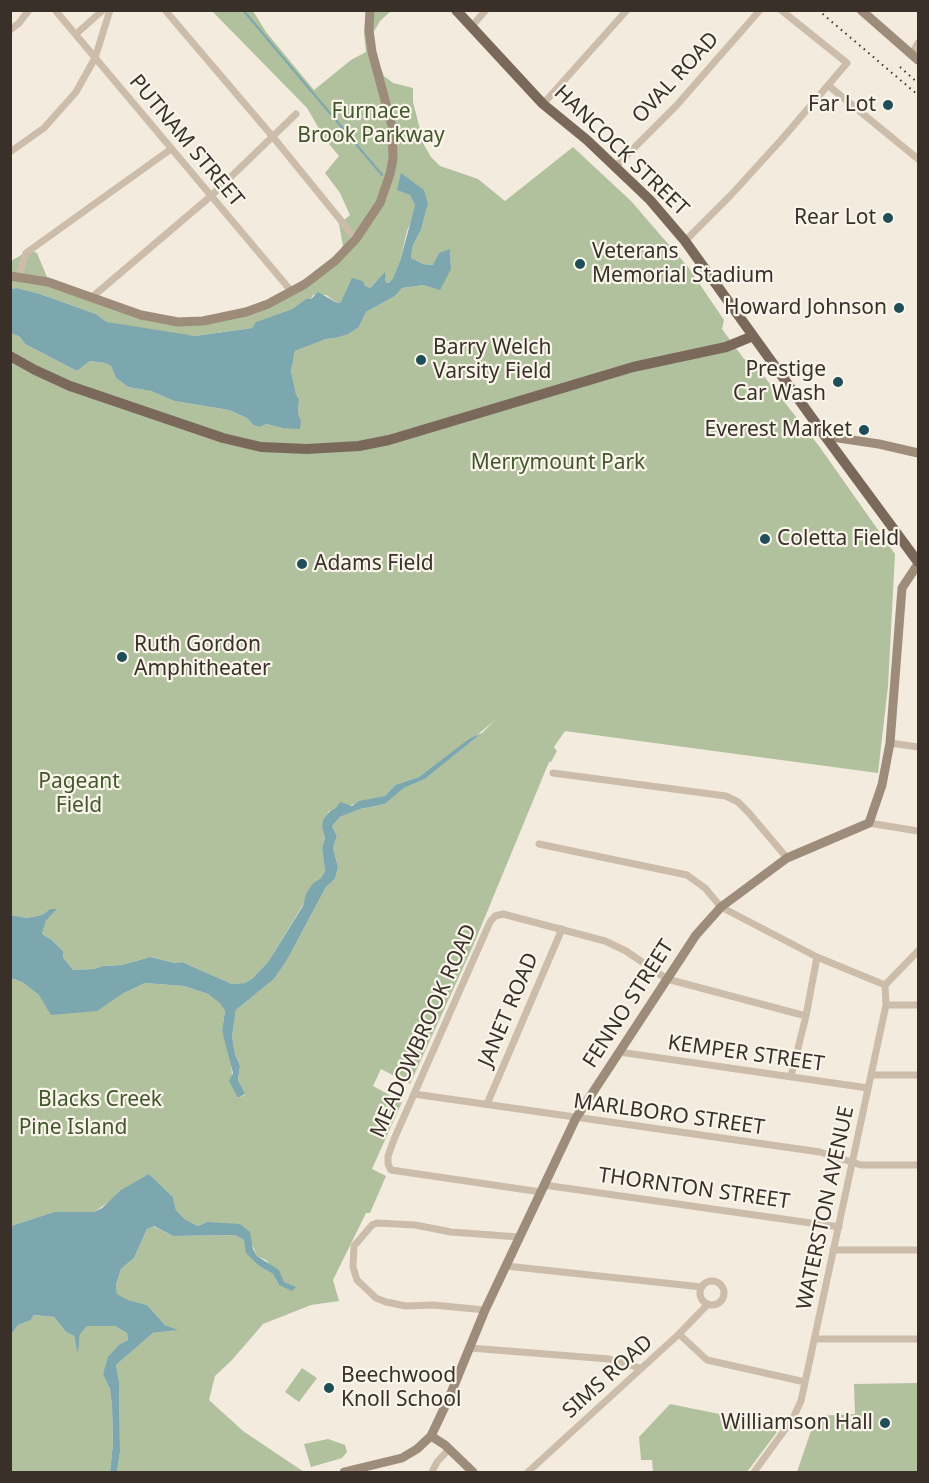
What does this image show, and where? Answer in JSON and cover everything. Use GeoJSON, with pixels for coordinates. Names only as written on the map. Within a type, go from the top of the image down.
{"type":"FeatureCollection","features":[{"type":"Feature","properties":{"kind":"main road","name":"HANCOCK STREET"},"geometry":{"type":"LineString","coordinates":[[456,10],[543,104],[650,200],[685,241],[918,563]]}},
{"type":"Feature","properties":{"kind":"main road"},"geometry":{"type":"LineString","coordinates":[[10,356],[70,386],[224,438],[261,447],[325,448],[359,446],[408,435],[621,371],[726,347],[753,336]]}},
{"type":"Feature","properties":{"kind":"street"},"geometry":{"type":"LineString","coordinates":[[10,30],[19,23],[28,10]]}},
{"type":"Feature","properties":{"kind":"street","name":"PUTNAM STREET"},"geometry":{"type":"LineString","coordinates":[[55,10],[292,292]]}},
{"type":"Feature","properties":{"kind":"street"},"geometry":{"type":"LineString","coordinates":[[76,34],[103,10]]}},
{"type":"Feature","properties":{"kind":"street"},"geometry":{"type":"LineString","coordinates":[[10,152],[44,128],[76,92],[95,58],[110,10]]}},
{"type":"Feature","properties":{"kind":"street"},"geometry":{"type":"LineString","coordinates":[[165,10],[356,239]]}},
{"type":"Feature","properties":{"kind":"street"},"geometry":{"type":"LineString","coordinates":[[171,149],[26,253],[15,276],[48,282],[150,318],[178,322],[203,321],[246,312],[292,292],[335,261],[356,239],[380,203],[393,159],[389,111],[372,51],[369,30],[370,10]]}},
{"type":"Feature","properties":{"kind":"street"},"geometry":{"type":"LineString","coordinates":[[471,27],[486,10]]}},
{"type":"Feature","properties":{"kind":"street"},"geometry":{"type":"LineString","coordinates":[[543,104],[627,10]]}},
{"type":"Feature","properties":{"kind":"street","name":"OVAL ROAD"},"geometry":{"type":"LineString","coordinates":[[615,167],[676,106],[760,10]]}},
{"type":"Feature","properties":{"kind":"street"},"geometry":{"type":"LineString","coordinates":[[685,241],[730,196],[847,63],[781,10]]}},
{"type":"Feature","properties":{"kind":"street"},"geometry":{"type":"LineString","coordinates":[[861,10],[915,57],[918,43]]}},
{"type":"Feature","properties":{"kind":"street"},"geometry":{"type":"LineString","coordinates":[[829,86],[918,159]]}},
{"type":"Feature","properties":{"kind":"street"},"geometry":{"type":"LineString","coordinates":[[90,298],[211,196],[296,114]]}},
{"type":"Feature","properties":{"kind":"street"},"geometry":{"type":"LineString","coordinates":[[825,436],[879,444],[918,453]]}},
{"type":"Feature","properties":{"kind":"street"},"geometry":{"type":"LineString","coordinates":[[918,563],[902,588],[890,743],[882,785],[869,823],[918,831]]}},
{"type":"Feature","properties":{"kind":"street"},"geometry":{"type":"LineString","coordinates":[[890,743],[918,747]]}},
{"type":"Feature","properties":{"kind":"street"},"geometry":{"type":"LineString","coordinates":[[554,773],[726,796],[738,802],[750,813],[787,858]]}},
{"type":"Feature","properties":{"kind":"street","name":"FENNO STREET"},"geometry":{"type":"LineString","coordinates":[[344,1473],[402,1458],[417,1449],[431,1436],[485,1310],[576,1118],[696,935],[721,907],[787,858],[869,823]]}},
{"type":"Feature","properties":{"kind":"street"},"geometry":{"type":"LineString","coordinates":[[538,844],[687,875],[705,888],[721,907],[817,957],[885,985],[918,951]]}},
{"type":"Feature","properties":{"kind":"street","name":"MEADOWBROOK ROAD"},"geometry":{"type":"LineString","coordinates":[[391,1170],[388,1156],[490,922],[495,916],[504,914],[562,929]]}},
{"type":"Feature","properties":{"kind":"street"},"geometry":{"type":"LineString","coordinates":[[562,929],[605,941],[626,951],[667,979],[806,1016]]}},
{"type":"Feature","properties":{"kind":"street","name":"JANET ROAD"},"geometry":{"type":"LineString","coordinates":[[487,1104],[562,929]]}},
{"type":"Feature","properties":{"kind":"street"},"geometry":{"type":"LineString","coordinates":[[791,1076],[806,1016],[817,957]]}},
{"type":"Feature","properties":{"kind":"street","name":"WATERSTON AVENUE"},"geometry":{"type":"LineString","coordinates":[[754,1473],[792,1420],[801,1401],[886,1005],[885,985]]}},
{"type":"Feature","properties":{"kind":"street"},"geometry":{"type":"LineString","coordinates":[[886,1005],[918,1005]]}},
{"type":"Feature","properties":{"kind":"street","name":"KEMPER STREET"},"geometry":{"type":"LineString","coordinates":[[619,1052],[868,1088]]}},
{"type":"Feature","properties":{"kind":"street"},"geometry":{"type":"LineString","coordinates":[[871,1076],[918,1075]]}},
{"type":"Feature","properties":{"kind":"street","name":"MARLBORO STREET"},"geometry":{"type":"LineString","coordinates":[[414,1094],[820,1152],[861,1165],[918,1165]]}},
{"type":"Feature","properties":{"kind":"street","name":"THORNTON STREET"},"geometry":{"type":"LineString","coordinates":[[391,1170],[839,1227]]}},
{"type":"Feature","properties":{"kind":"street"},"geometry":{"type":"LineString","coordinates":[[485,1310],[433,1305],[406,1306],[376,1298],[357,1280],[353,1267],[354,1246],[377,1223],[519,1237]]}},
{"type":"Feature","properties":{"kind":"street"},"geometry":{"type":"LineString","coordinates":[[833,1250],[918,1250]]}},
{"type":"Feature","properties":{"kind":"street","name":"SIMS ROAD"},"geometry":{"type":"LineString","coordinates":[[506,1266],[702,1287],[715,1281],[723,1287],[724,1294],[720,1302],[714,1305],[708,1304],[680,1334],[640,1368],[528,1473]]}},
{"type":"Feature","properties":{"kind":"street"},"geometry":{"type":"LineString","coordinates":[[702,1287],[700,1295],[708,1304]]}},
{"type":"Feature","properties":{"kind":"street"},"geometry":{"type":"LineString","coordinates":[[680,1334],[707,1360],[805,1382]]}},
{"type":"Feature","properties":{"kind":"street"},"geometry":{"type":"LineString","coordinates":[[815,1340],[918,1339]]}},
{"type":"Feature","properties":{"kind":"street"},"geometry":{"type":"LineString","coordinates":[[470,1348],[609,1359],[640,1368]]}},
{"type":"Feature","properties":{"kind":"street"},"geometry":{"type":"LineString","coordinates":[[431,1436],[449,1449],[473,1473]]}},
{"type":"Feature","properties":{"kind":"street"},"geometry":{"type":"LineString","coordinates":[[432,1473],[437,1462],[449,1449]]}},
{"type":"Feature","properties":{"kind":"green space","name":"Merrymount Park"},"geometry":{"type":"Polygon","coordinates":[[[212,11],[253,11],[266,32],[314,90],[351,60],[366,52],[364,33],[366,11],[391,11],[380,21],[373,33],[375,54],[384,76],[393,83],[413,88],[413,102],[424,145],[440,166],[478,179],[505,201],[573,147],[631,201],[688,267],[724,320],[722,329],[744,359],[752,361],[819,446],[895,554],[888,686],[878,773],[565,731],[554,747],[557,751],[549,762],[473,946],[410,1084],[381,1069],[373,1086],[402,1102],[372,1169],[386,1176],[370,1213],[366,1213],[333,1280],[339,1301],[311,1305],[263,1324],[215,1376],[209,1400],[243,1431],[304,1472],[117,1472],[120,1452],[119,1381],[116,1365],[153,1333],[176,1330],[165,1325],[147,1305],[127,1300],[117,1294],[116,1285],[121,1269],[134,1258],[147,1229],[153,1226],[173,1236],[235,1235],[244,1240],[259,1266],[273,1274],[279,1285],[284,1282],[266,1260],[257,1256],[251,1242],[207,1222],[198,1226],[183,1219],[176,1210],[173,1197],[149,1174],[94,1212],[54,1212],[11,1226],[11,978],[22,982],[39,995],[122,994],[145,983],[184,986],[208,994],[221,1003],[225,1011],[222,1031],[231,1061],[232,1076],[238,1098],[245,1095],[238,1080],[240,1066],[232,1036],[236,1010],[274,979],[287,960],[326,887],[335,879],[338,867],[333,848],[337,836],[332,826],[340,817],[360,809],[385,804],[404,788],[425,779],[495,720],[419,777],[395,785],[385,796],[329,811],[322,828],[325,838],[322,848],[325,871],[321,878],[313,883],[303,905],[268,962],[245,983],[232,984],[182,962],[150,957],[122,965],[73,970],[63,957],[63,951],[42,934],[46,921],[57,909],[50,909],[42,915],[27,918],[11,915],[11,333],[20,337],[25,344],[77,371],[90,361],[105,363],[111,366],[116,378],[128,387],[151,391],[174,401],[229,410],[260,427],[266,424],[282,428],[301,421],[298,413],[299,399],[291,371],[295,351],[326,339],[335,338],[359,327],[366,312],[395,296],[402,288],[424,285],[451,269],[450,249],[433,265],[423,264],[411,258],[413,245],[421,230],[428,204],[404,191],[410,195],[415,206],[414,215],[407,231],[400,261],[389,283],[386,283],[386,278],[376,281],[370,288],[351,284],[341,302],[337,303],[326,295],[313,295],[311,299],[306,299],[292,309],[257,322],[252,328],[195,336],[162,333],[107,322],[96,314],[40,294],[17,288],[11,289],[11,261],[30,250],[37,253],[47,277],[56,284],[160,318],[193,319],[240,311],[269,300],[308,277],[338,253],[343,246],[339,224],[350,215],[340,193],[325,173],[339,156],[325,139],[307,108],[212,11]]]}},
{"type":"Feature","properties":{"kind":"green space"},"geometry":{"type":"Polygon","coordinates":[[[34,1315],[54,1317],[66,1332],[74,1336],[78,1352],[80,1333],[87,1326],[115,1326],[127,1333],[128,1340],[120,1344],[103,1373],[110,1389],[112,1406],[113,1443],[110,1472],[11,1472],[11,1335],[18,1325],[31,1320],[34,1315]]]}},
{"type":"Feature","properties":{"kind":"green space"},"geometry":{"type":"Polygon","coordinates":[[[302,1368],[317,1378],[299,1402],[285,1392],[302,1368]]]}},
{"type":"Feature","properties":{"kind":"green space"},"geometry":{"type":"Polygon","coordinates":[[[918,1383],[918,1472],[797,1472],[816,1416],[855,1414],[854,1384],[918,1383]]]}},
{"type":"Feature","properties":{"kind":"green space"},"geometry":{"type":"Polygon","coordinates":[[[670,1404],[759,1422],[777,1432],[747,1472],[653,1472],[652,1460],[641,1460],[639,1437],[670,1404]]]}},
{"type":"Feature","properties":{"kind":"green space"},"geometry":{"type":"Polygon","coordinates":[[[328,1439],[345,1445],[347,1452],[342,1458],[311,1467],[304,1444],[328,1439]]]}},
{"type":"Feature","properties":{"kind":"water"},"geometry":{"type":"Polygon","coordinates":[[[401,173],[424,190],[428,204],[421,230],[413,245],[411,258],[423,264],[433,265],[439,253],[450,249],[451,269],[440,290],[424,285],[402,288],[395,296],[366,312],[359,327],[348,334],[326,339],[295,351],[291,371],[299,399],[300,429],[266,424],[260,427],[229,410],[174,401],[151,391],[128,387],[116,378],[111,366],[105,363],[90,361],[77,371],[25,344],[20,337],[11,333],[11,289],[17,288],[96,314],[107,322],[195,336],[252,328],[256,322],[292,309],[306,299],[311,299],[318,292],[337,303],[341,302],[352,278],[363,281],[365,286],[370,288],[385,272],[386,283],[389,283],[400,261],[415,206],[410,195],[397,190],[401,173]]]}},
{"type":"Feature","properties":{"kind":"water"},"geometry":{"type":"Polygon","coordinates":[[[482,733],[425,779],[404,788],[385,804],[360,809],[340,817],[332,826],[337,836],[333,848],[338,867],[335,879],[326,887],[287,960],[274,979],[236,1010],[232,1036],[240,1066],[238,1080],[245,1094],[238,1098],[229,1081],[233,1073],[222,1031],[225,1011],[220,1003],[208,994],[184,986],[145,983],[122,994],[97,1011],[51,1015],[39,995],[22,982],[11,978],[11,915],[27,918],[42,915],[50,909],[57,909],[46,921],[42,934],[63,951],[63,957],[73,970],[122,965],[150,957],[176,963],[182,962],[232,984],[245,983],[268,962],[303,906],[306,894],[325,871],[322,848],[325,838],[322,828],[323,820],[330,811],[340,802],[352,806],[359,801],[385,796],[395,785],[419,777],[469,739],[482,733]]]}},
{"type":"Feature","properties":{"kind":"water"},"geometry":{"type":"Polygon","coordinates":[[[149,1174],[173,1197],[176,1210],[184,1219],[198,1226],[207,1222],[240,1224],[250,1232],[253,1249],[257,1256],[279,1270],[284,1282],[296,1287],[292,1291],[279,1285],[273,1274],[259,1266],[246,1253],[244,1240],[235,1235],[173,1236],[154,1226],[147,1229],[134,1258],[121,1269],[116,1285],[117,1294],[128,1300],[147,1305],[165,1325],[178,1330],[153,1333],[116,1365],[119,1381],[120,1452],[117,1472],[110,1472],[113,1443],[112,1406],[110,1389],[103,1374],[108,1357],[120,1344],[128,1340],[127,1333],[115,1326],[87,1326],[80,1334],[78,1354],[74,1336],[66,1332],[54,1317],[34,1315],[31,1320],[18,1325],[11,1335],[11,1226],[54,1212],[94,1212],[102,1208],[121,1190],[149,1174]]]}},
{"type":"Feature","properties":{"kind":"waterway"},"geometry":{"type":"LineString","coordinates":[[243,10],[382,175]]}},
{"type":"Feature","properties":{"kind":"railway"},"geometry":{"type":"LineString","coordinates":[[818,10],[918,95]]}},
{"type":"Feature","properties":{"kind":"railway"},"geometry":{"type":"LineString","coordinates":[[900,67],[918,83]]}},
{"type":"Feature","properties":{"kind":"place","name":"Far Lot"},"geometry":{"type":"Point","coordinates":[888,105]}},
{"type":"Feature","properties":{"kind":"place","name":"Rear Lot"},"geometry":{"type":"Point","coordinates":[888,218]}},
{"type":"Feature","properties":{"kind":"place","name":"Veterans Memorial Stadium"},"geometry":{"type":"Point","coordinates":[580,264]}},
{"type":"Feature","properties":{"kind":"place","name":"Howard Johnson"},"geometry":{"type":"Point","coordinates":[899,308]}},
{"type":"Feature","properties":{"kind":"place","name":"Barry Welch Varsity Field"},"geometry":{"type":"Point","coordinates":[421,360]}},
{"type":"Feature","properties":{"kind":"place","name":"Prestige Car Wash"},"geometry":{"type":"Point","coordinates":[838,382]}},
{"type":"Feature","properties":{"kind":"place","name":"Everest Market"},"geometry":{"type":"Point","coordinates":[864,430]}},
{"type":"Feature","properties":{"kind":"place","name":"Coletta Field"},"geometry":{"type":"Point","coordinates":[765,539]}},
{"type":"Feature","properties":{"kind":"place","name":"Adams Field"},"geometry":{"type":"Point","coordinates":[302,564]}},
{"type":"Feature","properties":{"kind":"place","name":"Ruth Gordon Amphitheater"},"geometry":{"type":"Point","coordinates":[122,657]}},
{"type":"Feature","properties":{"kind":"place","name":"Beechwood Knoll School"},"geometry":{"type":"Point","coordinates":[329,1388]}},
{"type":"Feature","properties":{"kind":"place","name":"Williamson Hall"},"geometry":{"type":"Point","coordinates":[885,1423]}},
{"type":"Feature","properties":{"kind":"park label","name":"Furnace Brook Parkway"},"geometry":{"type":"Point","coordinates":[371,124]}},
{"type":"Feature","properties":{"kind":"park label","name":"Pageant Field"},"geometry":{"type":"Point","coordinates":[79,794]}},
{"type":"Feature","properties":{"kind":"park label","name":"Blacks Creek"},"geometry":{"type":"Point","coordinates":[100,1100]}},
{"type":"Feature","properties":{"kind":"park label","name":"Pine Island"},"geometry":{"type":"Point","coordinates":[73,1128]}}]}
